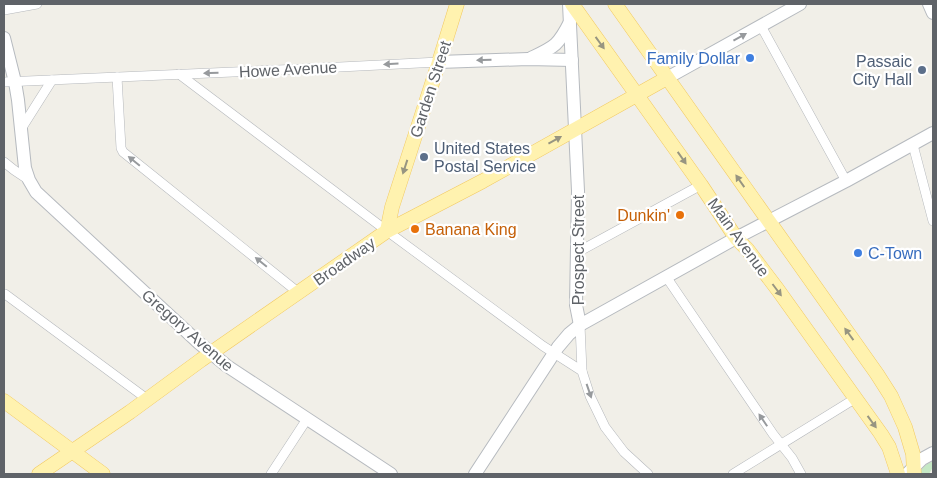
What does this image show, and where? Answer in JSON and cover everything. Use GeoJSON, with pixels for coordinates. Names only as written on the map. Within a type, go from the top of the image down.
{"type":"FeatureCollection","features":[{"type":"Feature","properties":{"kind":"main road","name":"Garden Street"},"geometry":{"type":"LineString","coordinates":[[387,231],[392,207],[457,4]]}},
{"type":"Feature","properties":{"kind":"main road","name":"Main Avenue"},"geometry":{"type":"LineString","coordinates":[[570,4],[637,94],[736,238],[747,249],[778,290],[856,398],[889,447],[898,474]]}},
{"type":"Feature","properties":{"kind":"main road","name":"Main Avenue"},"geometry":{"type":"LineString","coordinates":[[615,4],[886,388],[905,428],[913,454],[911,472]]}},
{"type":"Feature","properties":{"kind":"main road","name":"Broadway"},"geometry":{"type":"LineString","coordinates":[[39,474],[387,231],[483,181],[667,78]]}},
{"type":"Feature","properties":{"kind":"main road"},"geometry":{"type":"LineString","coordinates":[[4,402],[103,474]]}},
{"type":"Feature","properties":{"kind":"street"},"geometry":{"type":"LineString","coordinates":[[4,10],[37,4]]}},
{"type":"Feature","properties":{"kind":"street","name":"Prospect Street"},"geometry":{"type":"LineString","coordinates":[[570,4],[578,191],[576,305],[580,325],[582,371],[590,396],[605,427],[624,452],[648,474]]}},
{"type":"Feature","properties":{"kind":"street"},"geometry":{"type":"LineString","coordinates":[[667,78],[800,4]]}},
{"type":"Feature","properties":{"kind":"street"},"geometry":{"type":"LineString","coordinates":[[929,4],[933,12]]}},
{"type":"Feature","properties":{"kind":"street"},"geometry":{"type":"LineString","coordinates":[[528,59],[552,48],[562,38],[570,22]]}},
{"type":"Feature","properties":{"kind":"street"},"geometry":{"type":"LineString","coordinates":[[761,26],[846,181]]}},
{"type":"Feature","properties":{"kind":"street"},"geometry":{"type":"LineString","coordinates":[[4,38],[9,82],[21,129],[24,168],[29,180]]}},
{"type":"Feature","properties":{"kind":"street","name":"Howe Avenue"},"geometry":{"type":"LineString","coordinates":[[9,82],[439,62],[528,59],[572,60]]}},
{"type":"Feature","properties":{"kind":"street"},"geometry":{"type":"LineString","coordinates":[[179,74],[543,346],[582,371]]}},
{"type":"Feature","properties":{"kind":"street"},"geometry":{"type":"LineString","coordinates":[[117,77],[121,148],[123,152],[299,293]]}},
{"type":"Feature","properties":{"kind":"street"},"geometry":{"type":"LineString","coordinates":[[21,129],[52,80]]}},
{"type":"Feature","properties":{"kind":"street"},"geometry":{"type":"LineString","coordinates":[[475,474],[554,353],[569,334],[580,325],[736,238],[933,133]]}},
{"type":"Feature","properties":{"kind":"street"},"geometry":{"type":"LineString","coordinates":[[913,145],[933,221]]}},
{"type":"Feature","properties":{"kind":"street","name":"Gregory Avenue"},"geometry":{"type":"LineString","coordinates":[[4,162],[29,180],[36,192],[187,333],[227,366],[391,474]]}},
{"type":"Feature","properties":{"kind":"street"},"geometry":{"type":"LineString","coordinates":[[578,252],[701,185]]}},
{"type":"Feature","properties":{"kind":"street"},"geometry":{"type":"LineString","coordinates":[[667,278],[801,474]]}},
{"type":"Feature","properties":{"kind":"street"},"geometry":{"type":"LineString","coordinates":[[5,294],[147,399]]}},
{"type":"Feature","properties":{"kind":"street"},"geometry":{"type":"LineString","coordinates":[[733,474],[856,398]]}},
{"type":"Feature","properties":{"kind":"street"},"geometry":{"type":"LineString","coordinates":[[271,474],[307,419]]}},
{"type":"Feature","properties":{"kind":"street"},"geometry":{"type":"LineString","coordinates":[[911,472],[922,459],[933,453]]}},
{"type":"Feature","properties":{"kind":"green space"},"geometry":{"type":"Polygon","coordinates":[[[933,461],[933,467],[929,474],[920,474],[923,468],[933,461]]]}},
{"type":"Feature","properties":{"kind":"place","name":"Family Dollar"},"geometry":{"type":"Point","coordinates":[750,58]}},
{"type":"Feature","properties":{"kind":"place","name":"Passaic City Hall"},"geometry":{"type":"Point","coordinates":[922,70]}},
{"type":"Feature","properties":{"kind":"place","name":"United States Postal Service"},"geometry":{"type":"Point","coordinates":[424,157]}},
{"type":"Feature","properties":{"kind":"place","name":"Dunkin'"},"geometry":{"type":"Point","coordinates":[680,215]}},
{"type":"Feature","properties":{"kind":"place","name":"Banana King"},"geometry":{"type":"Point","coordinates":[415,229]}},
{"type":"Feature","properties":{"kind":"place","name":"C-Town"},"geometry":{"type":"Point","coordinates":[858,253]}}]}
